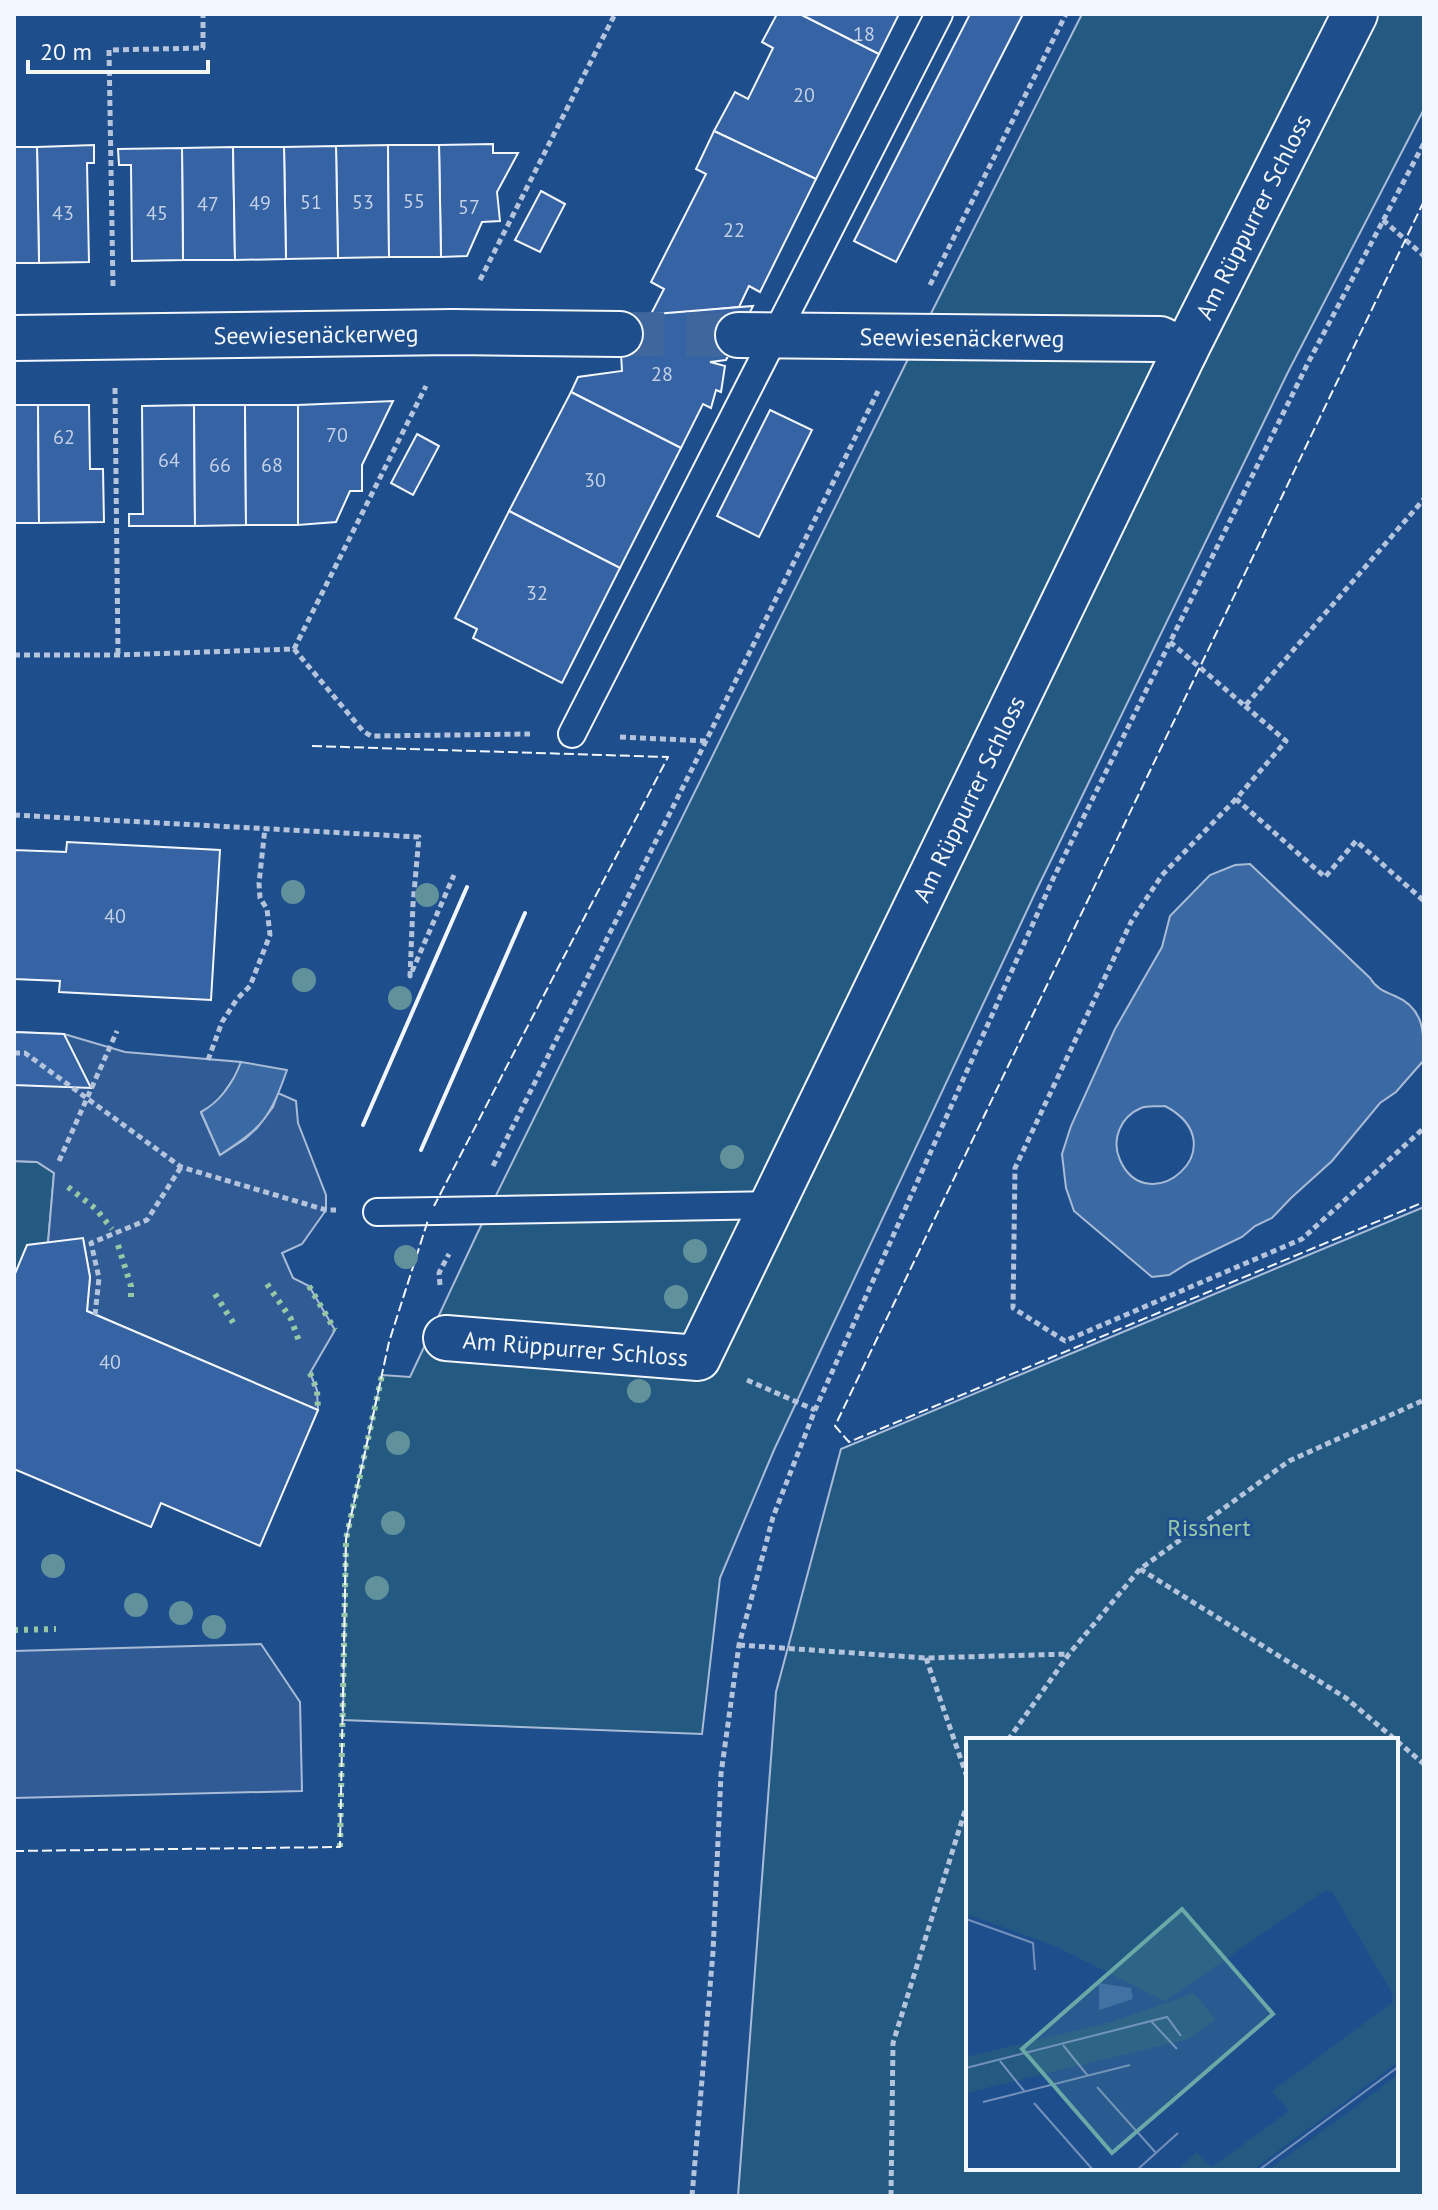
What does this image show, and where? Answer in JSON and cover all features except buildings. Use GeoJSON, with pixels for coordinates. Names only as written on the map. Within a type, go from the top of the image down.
{"type":"FeatureCollection","features":[{"type":"Feature","properties":{"kind":"street","name":"Am Rüppurrer Schloss"},"geometry":{"type":"LineString","coordinates":[[446,1338],[698,1358],[1185,351],[1355,14]]}},
{"type":"Feature","properties":{"kind":"street","name":"Seewiesenäckerweg"},"geometry":{"type":"LineString","coordinates":[[14,338],[453,332],[620,334]]}},
{"type":"Feature","properties":{"kind":"street","name":"Seewiesenäckerweg"},"geometry":{"type":"LineString","coordinates":[[757,335],[1160,339],[1185,351]]}},
{"type":"Feature","properties":{"kind":"lane"},"geometry":{"type":"LineString","coordinates":[[572,734],[757,335],[939,14]]}},
{"type":"Feature","properties":{"kind":"lane"},"geometry":{"type":"LineString","coordinates":[[377,1212],[772,1205]]}},
{"type":"Feature","properties":{"kind":"path"},"geometry":{"type":"LineString","coordinates":[[446,1338],[439,1273],[1066,14]]}},
{"type":"Feature","properties":{"kind":"path"},"geometry":{"type":"LineString","coordinates":[[692,2196],[713,1952],[721,1774],[739,1645],[773,1517],[815,1410],[1053,879],[1308,363],[1424,143]]}},
{"type":"Feature","properties":{"kind":"path"},"geometry":{"type":"LineString","coordinates":[[1383,220],[1424,256]]}},
{"type":"Feature","properties":{"kind":"path"},"geometry":{"type":"LineString","coordinates":[[1245,706],[1424,499]]}},
{"type":"Feature","properties":{"kind":"path"},"geometry":{"type":"LineString","coordinates":[[1170,642],[1286,741],[1236,799],[1162,875],[1131,922],[1015,1168],[1013,1308],[1065,1341],[1302,1239],[1424,1128]]}},
{"type":"Feature","properties":{"kind":"path"},"geometry":{"type":"LineString","coordinates":[[14,655],[294,649],[363,731],[371,736],[572,734],[706,741]]}},
{"type":"Feature","properties":{"kind":"path"},"geometry":{"type":"LineString","coordinates":[[1236,799],[1325,877],[1356,841],[1424,900]]}},
{"type":"Feature","properties":{"kind":"path"},"geometry":{"type":"LineString","coordinates":[[14,815],[419,837],[410,976],[454,875]]}},
{"type":"Feature","properties":{"kind":"path"},"geometry":{"type":"LineString","coordinates":[[208,1060],[222,1022],[250,986],[270,935],[267,909],[260,898],[259,883],[265,828]]}},
{"type":"Feature","properties":{"kind":"path"},"geometry":{"type":"LineString","coordinates":[[59,1161],[117,1031]]}},
{"type":"Feature","properties":{"kind":"path"},"geometry":{"type":"LineString","coordinates":[[14,1053],[25,1053],[181,1167],[326,1210]]}},
{"type":"Feature","properties":{"kind":"path"},"geometry":{"type":"LineString","coordinates":[[95,1315],[99,1278],[91,1243],[147,1220],[181,1167]]}},
{"type":"Feature","properties":{"kind":"path"},"geometry":{"type":"LineString","coordinates":[[698,1358],[815,1410]]}},
{"type":"Feature","properties":{"kind":"path"},"geometry":{"type":"LineString","coordinates":[[1009,1738],[1069,1654],[1140,1569],[1289,1461],[1424,1400]]}},
{"type":"Feature","properties":{"kind":"path"},"geometry":{"type":"LineString","coordinates":[[1140,1569],[1346,1698],[1393,1738]]}},
{"type":"Feature","properties":{"kind":"path"},"geometry":{"type":"LineString","coordinates":[[739,1645],[926,1658],[1069,1654]]}},
{"type":"Feature","properties":{"kind":"path"},"geometry":{"type":"LineString","coordinates":[[926,1658],[966,1774]]}},
{"type":"Feature","properties":{"kind":"path"},"geometry":{"type":"LineString","coordinates":[[1398,1742],[1424,1764]]}},
{"type":"Feature","properties":{"kind":"path"},"geometry":{"type":"LineString","coordinates":[[891,2196],[893,2043],[966,1807]]}},
{"type":"Feature","properties":{"kind":"green space"},"geometry":{"type":"Polygon","coordinates":[[[1082,14],[1424,14],[1424,109],[1287,374],[1037,889],[774,1450],[720,1578],[702,1734],[343,1720],[346,1539],[382,1375],[410,1377],[477,1234],[905,365],[1082,14]]]}},
{"type":"Feature","properties":{"kind":"green space"},"geometry":{"type":"Polygon","coordinates":[[[14,1161],[37,1162],[54,1173],[48,1243],[14,1276],[14,1161]]]}},
{"type":"Feature","properties":{"kind":"green space","name":"Rissnert"},"geometry":{"type":"Polygon","coordinates":[[[1424,1207],[1424,2196],[738,2196],[776,1692],[841,1449],[1424,1207]]]}},
{"type":"Feature","properties":{"kind":"shaded area"},"geometry":{"type":"Polygon","coordinates":[[[1250,864],[1377,987],[1412,1007],[1420,1022],[1424,1060],[1396,1092],[1380,1103],[1332,1161],[1272,1218],[1169,1275],[1152,1277],[1074,1211],[1066,1188],[1062,1154],[1071,1126],[1115,1029],[1162,947],[1170,916],[1210,875],[1235,865],[1250,864]],[[1165,1106],[1143,1107],[1128,1117],[1119,1130],[1117,1152],[1133,1177],[1149,1184],[1166,1181],[1181,1172],[1191,1157],[1194,1140],[1186,1122],[1165,1106]]]}},
{"type":"Feature","properties":{"kind":"shaded area"},"geometry":{"type":"Polygon","coordinates":[[[14,1032],[64,1034],[125,1052],[241,1062],[223,1094],[214,1105],[201,1113],[220,1155],[257,1128],[273,1107],[278,1093],[296,1101],[298,1123],[326,1195],[326,1210],[302,1244],[282,1253],[293,1278],[309,1286],[335,1330],[310,1373],[317,1390],[318,1410],[87,1311],[90,1277],[83,1239],[48,1243],[54,1173],[37,1162],[14,1161],[14,1032]]]}},
{"type":"Feature","properties":{"kind":"shaded area"},"geometry":{"type":"Polygon","coordinates":[[[241,1062],[287,1070],[270,1111],[263,1120],[246,1137],[220,1155],[201,1112],[226,1091],[241,1062]]]}},
{"type":"Feature","properties":{"kind":"shaded area"},"geometry":{"type":"Polygon","coordinates":[[[261,1644],[300,1702],[302,1791],[14,1798],[14,1651],[261,1644]]]}},
{"type":"Feature","properties":{"kind":"tunnel"},"geometry":{"type":"LineString","coordinates":[[620,334],[738,335]]}},
{"type":"Feature","properties":{"kind":"hedge"},"geometry":{"type":"LineString","coordinates":[[68,1187],[96,1209],[112,1229]]}},
{"type":"Feature","properties":{"kind":"hedge"},"geometry":{"type":"LineString","coordinates":[[118,1245],[131,1286],[131,1302]]}},
{"type":"Feature","properties":{"kind":"hedge"},"geometry":{"type":"LineString","coordinates":[[267,1284],[291,1319],[300,1344]]}},
{"type":"Feature","properties":{"kind":"hedge"},"geometry":{"type":"LineString","coordinates":[[309,1286],[335,1330]]}},
{"type":"Feature","properties":{"kind":"hedge"},"geometry":{"type":"LineString","coordinates":[[215,1294],[234,1324]]}},
{"type":"Feature","properties":{"kind":"hedge"},"geometry":{"type":"LineString","coordinates":[[310,1373],[317,1390],[318,1410]]}},
{"type":"Feature","properties":{"kind":"hedge"},"geometry":{"type":"LineString","coordinates":[[340,1847],[346,1539],[382,1375]]}},
{"type":"Feature","properties":{"kind":"hedge"},"geometry":{"type":"LineString","coordinates":[[14,1630],[56,1629]]}},
{"type":"Feature","properties":{"kind":"fence"},"geometry":{"type":"LineString","coordinates":[[1424,201],[835,1426],[849,1442],[1424,1202]]}},
{"type":"Feature","properties":{"kind":"fence"},"geometry":{"type":"LineString","coordinates":[[312,746],[668,757],[434,1206]]}},
{"type":"Feature","properties":{"kind":"fence"},"geometry":{"type":"LineString","coordinates":[[14,1851],[340,1847],[346,1539],[389,1342],[428,1220]]}},
{"type":"Feature","properties":{"kind":"wall"},"geometry":{"type":"LineString","coordinates":[[363,1125],[467,887]]}},
{"type":"Feature","properties":{"kind":"wall"},"geometry":{"type":"LineString","coordinates":[[421,1150],[525,913]]}}]}
